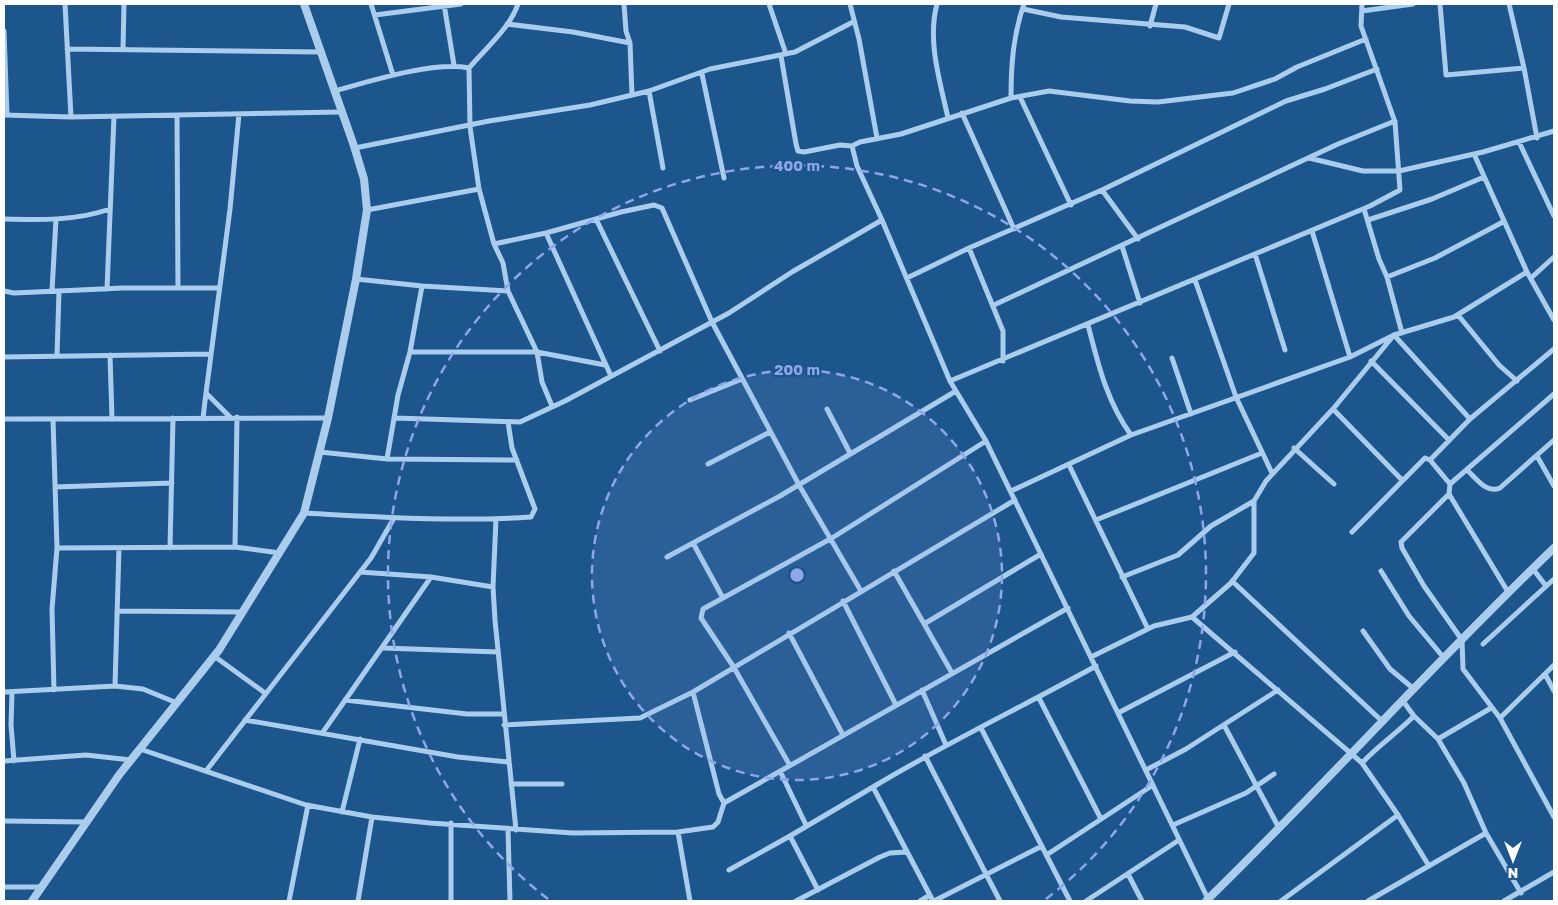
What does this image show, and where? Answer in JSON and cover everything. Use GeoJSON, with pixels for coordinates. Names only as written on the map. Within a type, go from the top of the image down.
{"type":"FeatureCollection","features":[{"type":"Feature","properties":{"kind":"street"},"geometry":{"type":"LineString","coordinates":[[65,4],[71,117]]}},
{"type":"Feature","properties":{"kind":"street"},"geometry":{"type":"LineString","coordinates":[[123,49],[124,4]]}},
{"type":"Feature","properties":{"kind":"street"},"geometry":{"type":"LineString","coordinates":[[32,901],[131,760],[214,656],[304,513],[328,418],[356,279],[367,210],[364,179],[355,148],[304,4]]}},
{"type":"Feature","properties":{"kind":"street"},"geometry":{"type":"LineString","coordinates":[[371,4],[393,75]]}},
{"type":"Feature","properties":{"kind":"street"},"geometry":{"type":"LineString","coordinates":[[375,15],[461,4]]}},
{"type":"Feature","properties":{"kind":"street"},"geometry":{"type":"LineString","coordinates":[[518,4],[515,13],[507,24],[469,68],[470,127],[479,188],[494,244],[503,264],[508,291],[537,352],[542,382],[552,406]]}},
{"type":"Feature","properties":{"kind":"street"},"geometry":{"type":"LineString","coordinates":[[624,4],[626,31],[630,43],[632,95]]}},
{"type":"Feature","properties":{"kind":"street"},"geometry":{"type":"LineString","coordinates":[[769,4],[784,55],[798,151],[804,152],[840,145],[852,146],[877,138],[900,134],[1011,98],[1049,91],[1130,101],[1158,102],[1232,92],[1275,79],[1297,67],[1366,39]]}},
{"type":"Feature","properties":{"kind":"street"},"geometry":{"type":"LineString","coordinates":[[850,4],[853,22],[859,39],[877,138]]}},
{"type":"Feature","properties":{"kind":"street"},"geometry":{"type":"LineString","coordinates":[[937,4],[932,24],[938,72],[948,118]]}},
{"type":"Feature","properties":{"kind":"street"},"geometry":{"type":"LineString","coordinates":[[1150,26],[1156,4]]}},
{"type":"Feature","properties":{"kind":"street"},"geometry":{"type":"LineString","coordinates":[[1011,98],[1011,60],[1015,32],[1023,6],[1061,17],[1185,28],[1219,38],[1229,4]]}},
{"type":"Feature","properties":{"kind":"street"},"geometry":{"type":"LineString","coordinates":[[950,381],[1312,231],[1400,190],[1395,121],[1362,26],[1362,4]]}},
{"type":"Feature","properties":{"kind":"street"},"geometry":{"type":"LineString","coordinates":[[1362,11],[1413,4]]}},
{"type":"Feature","properties":{"kind":"street"},"geometry":{"type":"LineString","coordinates":[[1440,4],[1446,75],[1524,68]]}},
{"type":"Feature","properties":{"kind":"street"},"geometry":{"type":"LineString","coordinates":[[1509,4],[1524,68],[1537,138]]}},
{"type":"Feature","properties":{"kind":"street"},"geometry":{"type":"LineString","coordinates":[[444,5],[454,65]]}},
{"type":"Feature","properties":{"kind":"street"},"geometry":{"type":"LineString","coordinates":[[355,148],[470,127],[489,121],[538,115],[649,91],[710,70],[784,55],[853,22]]}},
{"type":"Feature","properties":{"kind":"street"},"geometry":{"type":"LineString","coordinates":[[507,24],[573,32],[630,43]]}},
{"type":"Feature","properties":{"kind":"street"},"geometry":{"type":"LineString","coordinates":[[4,32],[6,115],[71,117],[342,112]]}},
{"type":"Feature","properties":{"kind":"street"},"geometry":{"type":"LineString","coordinates":[[68,49],[321,52]]}},
{"type":"Feature","properties":{"kind":"street"},"geometry":{"type":"LineString","coordinates":[[335,91],[393,75],[454,65],[469,68]]}},
{"type":"Feature","properties":{"kind":"street"},"geometry":{"type":"LineString","coordinates":[[907,278],[970,248],[1071,205],[1286,101],[1326,90],[1377,69]]}},
{"type":"Feature","properties":{"kind":"street"},"geometry":{"type":"LineString","coordinates":[[702,74],[724,178]]}},
{"type":"Feature","properties":{"kind":"street"},"geometry":{"type":"LineString","coordinates":[[649,91],[663,168]]}},
{"type":"Feature","properties":{"kind":"street"},"geometry":{"type":"LineString","coordinates":[[1020,97],[1071,205]]}},
{"type":"Feature","properties":{"kind":"street"},"geometry":{"type":"LineString","coordinates":[[962,113],[1014,229]]}},
{"type":"Feature","properties":{"kind":"street"},"geometry":{"type":"LineString","coordinates":[[203,418],[230,209],[238,114]]}},
{"type":"Feature","properties":{"kind":"street"},"geometry":{"type":"LineString","coordinates":[[177,115],[178,288]]}},
{"type":"Feature","properties":{"kind":"street"},"geometry":{"type":"LineString","coordinates":[[108,289],[114,116]]}},
{"type":"Feature","properties":{"kind":"street"},"geometry":{"type":"LineString","coordinates":[[994,305],[1309,158],[1395,121]]}},
{"type":"Feature","properties":{"kind":"street"},"geometry":{"type":"LineString","coordinates":[[1309,158],[1363,171],[1399,171],[1537,138],[1554,131]]}},
{"type":"Feature","properties":{"kind":"street"},"geometry":{"type":"LineString","coordinates":[[1519,142],[1554,216]]}},
{"type":"Feature","properties":{"kind":"street"},"geometry":{"type":"LineString","coordinates":[[852,146],[857,166],[882,220],[950,381],[986,441],[1011,491],[1173,824],[1207,900],[1353,754],[1508,592],[1554,548]]}},
{"type":"Feature","properties":{"kind":"street"},"geometry":{"type":"LineString","coordinates":[[1474,154],[1527,272],[1554,320]]}},
{"type":"Feature","properties":{"kind":"street"},"geometry":{"type":"LineString","coordinates":[[1368,220],[1432,199],[1484,177]]}},
{"type":"Feature","properties":{"kind":"street"},"geometry":{"type":"LineString","coordinates":[[367,210],[479,188]]}},
{"type":"Feature","properties":{"kind":"street"},"geometry":{"type":"LineString","coordinates":[[1102,190],[1138,239]]}},
{"type":"Feature","properties":{"kind":"street"},"geometry":{"type":"LineString","coordinates":[[494,244],[658,205],[712,322],[799,485],[832,538],[860,591]]}},
{"type":"Feature","properties":{"kind":"street"},"geometry":{"type":"LineString","coordinates":[[1364,208],[1378,259],[1387,277],[1402,333]]}},
{"type":"Feature","properties":{"kind":"street"},"geometry":{"type":"LineString","coordinates":[[4,219],[56,219],[90,216],[110,209]]}},
{"type":"Feature","properties":{"kind":"street"},"geometry":{"type":"LineString","coordinates":[[52,291],[56,219]]}},
{"type":"Feature","properties":{"kind":"street"},"geometry":{"type":"LineString","coordinates":[[596,219],[660,351]]}},
{"type":"Feature","properties":{"kind":"street"},"geometry":{"type":"LineString","coordinates":[[395,418],[520,422],[660,351],[712,322],[744,304],[792,272],[882,220]]}},
{"type":"Feature","properties":{"kind":"street"},"geometry":{"type":"LineString","coordinates":[[1387,277],[1435,258],[1503,222]]}},
{"type":"Feature","properties":{"kind":"street"},"geometry":{"type":"LineString","coordinates":[[1312,231],[1350,357]]}},
{"type":"Feature","properties":{"kind":"street"},"geometry":{"type":"LineString","coordinates":[[546,233],[610,376]]}},
{"type":"Feature","properties":{"kind":"street"},"geometry":{"type":"LineString","coordinates":[[1122,246],[1140,303]]}},
{"type":"Feature","properties":{"kind":"street"},"geometry":{"type":"LineString","coordinates":[[970,248],[1003,331],[1003,360]]}},
{"type":"Feature","properties":{"kind":"street"},"geometry":{"type":"LineString","coordinates":[[1255,254],[1285,350]]}},
{"type":"Feature","properties":{"kind":"street"},"geometry":{"type":"LineString","coordinates":[[1531,278],[1554,257]]}},
{"type":"Feature","properties":{"kind":"street"},"geometry":{"type":"LineString","coordinates":[[1011,491],[1131,435],[1350,357],[1394,335],[1458,315],[1527,272]]}},
{"type":"Feature","properties":{"kind":"street"},"geometry":{"type":"LineString","coordinates":[[356,279],[422,286],[508,291]]}},
{"type":"Feature","properties":{"kind":"street"},"geometry":{"type":"LineString","coordinates":[[1195,280],[1236,397],[1272,472]]}},
{"type":"Feature","properties":{"kind":"street"},"geometry":{"type":"LineString","coordinates":[[387,460],[398,395],[410,352],[422,286]]}},
{"type":"Feature","properties":{"kind":"street"},"geometry":{"type":"LineString","coordinates":[[4,291],[14,293],[59,290],[219,288]]}},
{"type":"Feature","properties":{"kind":"street"},"geometry":{"type":"LineString","coordinates":[[57,356],[59,290]]}},
{"type":"Feature","properties":{"kind":"street"},"geometry":{"type":"LineString","coordinates":[[1458,315],[1516,381]]}},
{"type":"Feature","properties":{"kind":"street"},"geometry":{"type":"LineString","coordinates":[[1088,325],[1102,377],[1117,415],[1131,435]]}},
{"type":"Feature","properties":{"kind":"street"},"geometry":{"type":"LineString","coordinates":[[1122,577],[1178,555],[1211,526],[1254,501],[1272,472],[1333,409],[1394,335]]}},
{"type":"Feature","properties":{"kind":"street"},"geometry":{"type":"LineString","coordinates":[[1394,335],[1470,419]]}},
{"type":"Feature","properties":{"kind":"street"},"geometry":{"type":"LineString","coordinates":[[1430,460],[1448,439],[1470,419],[1554,349]]}},
{"type":"Feature","properties":{"kind":"street"},"geometry":{"type":"LineString","coordinates":[[410,352],[537,352],[605,365]]}},
{"type":"Feature","properties":{"kind":"street"},"geometry":{"type":"LineString","coordinates":[[4,358],[211,354]]}},
{"type":"Feature","properties":{"kind":"street"},"geometry":{"type":"LineString","coordinates":[[110,355],[112,418]]}},
{"type":"Feature","properties":{"kind":"street"},"geometry":{"type":"LineString","coordinates":[[1172,358],[1190,414]]}},
{"type":"Feature","properties":{"kind":"street"},"geometry":{"type":"LineString","coordinates":[[1372,361],[1448,439]]}},
{"type":"Feature","properties":{"kind":"street"},"geometry":{"type":"LineString","coordinates":[[690,400],[742,379]]}},
{"type":"Feature","properties":{"kind":"street"},"geometry":{"type":"LineString","coordinates":[[667,557],[799,485],[850,453],[956,392]]}},
{"type":"Feature","properties":{"kind":"street"},"geometry":{"type":"LineString","coordinates":[[206,393],[230,418]]}},
{"type":"Feature","properties":{"kind":"street"},"geometry":{"type":"LineString","coordinates":[[1508,592],[1449,494],[1450,484],[1554,394]]}},
{"type":"Feature","properties":{"kind":"street"},"geometry":{"type":"LineString","coordinates":[[827,408],[850,453]]}},
{"type":"Feature","properties":{"kind":"street"},"geometry":{"type":"LineString","coordinates":[[1333,409],[1402,480]]}},
{"type":"Feature","properties":{"kind":"street"},"geometry":{"type":"LineString","coordinates":[[170,548],[173,418]]}},
{"type":"Feature","properties":{"kind":"street"},"geometry":{"type":"LineString","coordinates":[[235,547],[237,418]]}},
{"type":"Feature","properties":{"kind":"street"},"geometry":{"type":"LineString","coordinates":[[4,420],[328,418]]}},
{"type":"Feature","properties":{"kind":"street"},"geometry":{"type":"LineString","coordinates":[[53,419],[57,548],[52,609],[54,690]]}},
{"type":"Feature","properties":{"kind":"street"},"geometry":{"type":"LineString","coordinates":[[304,513],[394,518],[496,519],[531,517],[535,509],[517,460],[508,422]]}},
{"type":"Feature","properties":{"kind":"street"},"geometry":{"type":"LineString","coordinates":[[708,464],[733,453],[770,432]]}},
{"type":"Feature","properties":{"kind":"street"},"geometry":{"type":"LineString","coordinates":[[1467,470],[1489,490],[1494,491],[1554,440]]}},
{"type":"Feature","properties":{"kind":"street"},"geometry":{"type":"LineString","coordinates":[[790,764],[733,666],[700,614],[703,609],[832,538],[986,441]]}},
{"type":"Feature","properties":{"kind":"street"},"geometry":{"type":"LineString","coordinates":[[1294,448],[1334,484]]}},
{"type":"Feature","properties":{"kind":"street"},"geometry":{"type":"LineString","coordinates":[[320,452],[387,460],[517,460]]}},
{"type":"Feature","properties":{"kind":"street"},"geometry":{"type":"LineString","coordinates":[[1096,520],[1262,453]]}},
{"type":"Feature","properties":{"kind":"street"},"geometry":{"type":"LineString","coordinates":[[1537,456],[1554,486]]}},
{"type":"Feature","properties":{"kind":"street"},"geometry":{"type":"LineString","coordinates":[[1352,532],[1424,458],[1430,460],[1450,484]]}},
{"type":"Feature","properties":{"kind":"street"},"geometry":{"type":"LineString","coordinates":[[1069,465],[1148,629]]}},
{"type":"Feature","properties":{"kind":"street"},"geometry":{"type":"LineString","coordinates":[[55,486],[172,484]]}},
{"type":"Feature","properties":{"kind":"street"},"geometry":{"type":"LineString","coordinates":[[1449,494],[1401,542],[1402,548],[1424,586],[1462,640],[1463,669],[1500,718],[1554,817]]}},
{"type":"Feature","properties":{"kind":"street"},"geometry":{"type":"LineString","coordinates":[[504,725],[640,718],[693,692],[733,666],[1015,500]]}},
{"type":"Feature","properties":{"kind":"street"},"geometry":{"type":"LineString","coordinates":[[1091,657],[1148,629],[1192,617],[1232,581],[1254,553],[1254,501]]}},
{"type":"Feature","properties":{"kind":"street"},"geometry":{"type":"LineString","coordinates":[[206,771],[360,572],[381,543],[394,518]]}},
{"type":"Feature","properties":{"kind":"street"},"geometry":{"type":"LineString","coordinates":[[496,519],[493,587],[504,725],[516,830]]}},
{"type":"Feature","properties":{"kind":"street"},"geometry":{"type":"LineString","coordinates":[[693,543],[723,598]]}},
{"type":"Feature","properties":{"kind":"street"},"geometry":{"type":"LineString","coordinates":[[57,548],[235,547],[280,553]]}},
{"type":"Feature","properties":{"kind":"street"},"geometry":{"type":"LineString","coordinates":[[115,686],[118,548]]}},
{"type":"Feature","properties":{"kind":"street"},"geometry":{"type":"LineString","coordinates":[[924,624],[1042,554]]}},
{"type":"Feature","properties":{"kind":"street"},"geometry":{"type":"LineString","coordinates":[[1533,569],[1546,586]]}},
{"type":"Feature","properties":{"kind":"street"},"geometry":{"type":"LineString","coordinates":[[894,571],[952,673]]}},
{"type":"Feature","properties":{"kind":"street"},"geometry":{"type":"LineString","coordinates":[[1381,571],[1409,616],[1444,658]]}},
{"type":"Feature","properties":{"kind":"street"},"geometry":{"type":"LineString","coordinates":[[360,572],[431,577],[493,587]]}},
{"type":"Feature","properties":{"kind":"street"},"geometry":{"type":"LineString","coordinates":[[323,732],[431,577]]}},
{"type":"Feature","properties":{"kind":"street"},"geometry":{"type":"LineString","coordinates":[[1483,644],[1554,579]]}},
{"type":"Feature","properties":{"kind":"street"},"geometry":{"type":"LineString","coordinates":[[1232,581],[1383,722]]}},
{"type":"Feature","properties":{"kind":"street"},"geometry":{"type":"LineString","coordinates":[[843,601],[896,704]]}},
{"type":"Feature","properties":{"kind":"street"},"geometry":{"type":"LineString","coordinates":[[140,749],[308,805],[372,817],[516,830],[573,833],[678,832],[713,827],[718,822],[724,803],[1068,608]]}},
{"type":"Feature","properties":{"kind":"street"},"geometry":{"type":"LineString","coordinates":[[117,612],[243,612]]}},
{"type":"Feature","properties":{"kind":"street"},"geometry":{"type":"LineString","coordinates":[[1192,617],[1362,763],[1398,815],[1429,866]]}},
{"type":"Feature","properties":{"kind":"street"},"geometry":{"type":"LineString","coordinates":[[1363,631],[1390,669],[1414,690]]}},
{"type":"Feature","properties":{"kind":"street"},"geometry":{"type":"LineString","coordinates":[[789,634],[843,734]]}},
{"type":"Feature","properties":{"kind":"street"},"geometry":{"type":"LineString","coordinates":[[383,648],[498,652]]}},
{"type":"Feature","properties":{"kind":"street"},"geometry":{"type":"LineString","coordinates":[[1118,713],[1235,652]]}},
{"type":"Feature","properties":{"kind":"street"},"geometry":{"type":"LineString","coordinates":[[214,656],[265,694]]}},
{"type":"Feature","properties":{"kind":"street"},"geometry":{"type":"LineString","coordinates":[[1500,718],[1554,665]]}},
{"type":"Feature","properties":{"kind":"street"},"geometry":{"type":"LineString","coordinates":[[729,870],[926,756],[1039,698],[1096,666]]}},
{"type":"Feature","properties":{"kind":"street"},"geometry":{"type":"LineString","coordinates":[[1545,674],[1554,690]]}},
{"type":"Feature","properties":{"kind":"street"},"geometry":{"type":"LineString","coordinates":[[4,692],[115,686],[143,689],[177,703]]}},
{"type":"Feature","properties":{"kind":"street"},"geometry":{"type":"LineString","coordinates":[[922,690],[946,745]]}},
{"type":"Feature","properties":{"kind":"street"},"geometry":{"type":"LineString","coordinates":[[1146,770],[1186,749],[1278,690]]}},
{"type":"Feature","properties":{"kind":"street"},"geometry":{"type":"LineString","coordinates":[[693,692],[719,794],[724,803]]}},
{"type":"Feature","properties":{"kind":"street"},"geometry":{"type":"LineString","coordinates":[[12,693],[11,725],[14,761]]}},
{"type":"Feature","properties":{"kind":"street"},"geometry":{"type":"LineString","coordinates":[[1039,698],[1101,819]]}},
{"type":"Feature","properties":{"kind":"street"},"geometry":{"type":"LineString","coordinates":[[345,700],[468,714],[504,714]]}},
{"type":"Feature","properties":{"kind":"street"},"geometry":{"type":"LineString","coordinates":[[1403,701],[1414,716],[1438,739],[1464,783],[1486,833],[1521,892]]}},
{"type":"Feature","properties":{"kind":"street"},"geometry":{"type":"LineString","coordinates":[[1438,739],[1491,708]]}},
{"type":"Feature","properties":{"kind":"street"},"geometry":{"type":"LineString","coordinates":[[1362,763],[1414,716]]}},
{"type":"Feature","properties":{"kind":"street"},"geometry":{"type":"LineString","coordinates":[[245,720],[323,732],[458,757],[508,762]]}},
{"type":"Feature","properties":{"kind":"street"},"geometry":{"type":"LineString","coordinates":[[1224,725],[1279,828]]}},
{"type":"Feature","properties":{"kind":"street"},"geometry":{"type":"LineString","coordinates":[[981,728],[1042,846],[1048,854],[1070,901]]}},
{"type":"Feature","properties":{"kind":"street"},"geometry":{"type":"LineString","coordinates":[[342,812],[360,739]]}},
{"type":"Feature","properties":{"kind":"street"},"geometry":{"type":"LineString","coordinates":[[4,761],[86,755],[131,760]]}},
{"type":"Feature","properties":{"kind":"street"},"geometry":{"type":"LineString","coordinates":[[926,756],[1000,901]]}},
{"type":"Feature","properties":{"kind":"street"},"geometry":{"type":"LineString","coordinates":[[780,771],[806,825]]}},
{"type":"Feature","properties":{"kind":"street"},"geometry":{"type":"LineString","coordinates":[[1173,824],[1246,793],[1274,774]]}},
{"type":"Feature","properties":{"kind":"street"},"geometry":{"type":"LineString","coordinates":[[511,784],[562,784]]}},
{"type":"Feature","properties":{"kind":"street"},"geometry":{"type":"LineString","coordinates":[[1048,854],[1153,785]]}},
{"type":"Feature","properties":{"kind":"street"},"geometry":{"type":"LineString","coordinates":[[873,787],[929,898],[933,901],[1042,846]]}},
{"type":"Feature","properties":{"kind":"street"},"geometry":{"type":"LineString","coordinates":[[289,901],[308,805]]}},
{"type":"Feature","properties":{"kind":"street"},"geometry":{"type":"LineString","coordinates":[[1280,901],[1398,815]]}},
{"type":"Feature","properties":{"kind":"street"},"geometry":{"type":"LineString","coordinates":[[358,901],[372,817]]}},
{"type":"Feature","properties":{"kind":"street"},"geometry":{"type":"LineString","coordinates":[[4,821],[86,822]]}},
{"type":"Feature","properties":{"kind":"street"},"geometry":{"type":"LineString","coordinates":[[451,823],[451,901]]}},
{"type":"Feature","properties":{"kind":"street"},"geometry":{"type":"LineString","coordinates":[[508,829],[510,901]]}},
{"type":"Feature","properties":{"kind":"street"},"geometry":{"type":"LineString","coordinates":[[678,832],[690,901]]}},
{"type":"Feature","properties":{"kind":"street"},"geometry":{"type":"LineString","coordinates":[[1368,901],[1486,833]]}},
{"type":"Feature","properties":{"kind":"street"},"geometry":{"type":"LineString","coordinates":[[790,836],[818,890]]}},
{"type":"Feature","properties":{"kind":"street"},"geometry":{"type":"LineString","coordinates":[[1086,901],[1179,840]]}},
{"type":"Feature","properties":{"kind":"street"},"geometry":{"type":"LineString","coordinates":[[796,901],[880,857],[907,852]]}},
{"type":"Feature","properties":{"kind":"street"},"geometry":{"type":"LineString","coordinates":[[1504,901],[1554,872]]}},
{"type":"Feature","properties":{"kind":"street"},"geometry":{"type":"LineString","coordinates":[[1128,874],[1142,901]]}},
{"type":"Feature","properties":{"kind":"street"},"geometry":{"type":"LineString","coordinates":[[4,887],[41,887]]}},
{"type":"Feature","properties":{"kind":"street"},"geometry":{"type":"LineString","coordinates":[[920,901],[929,898]]}}]}
